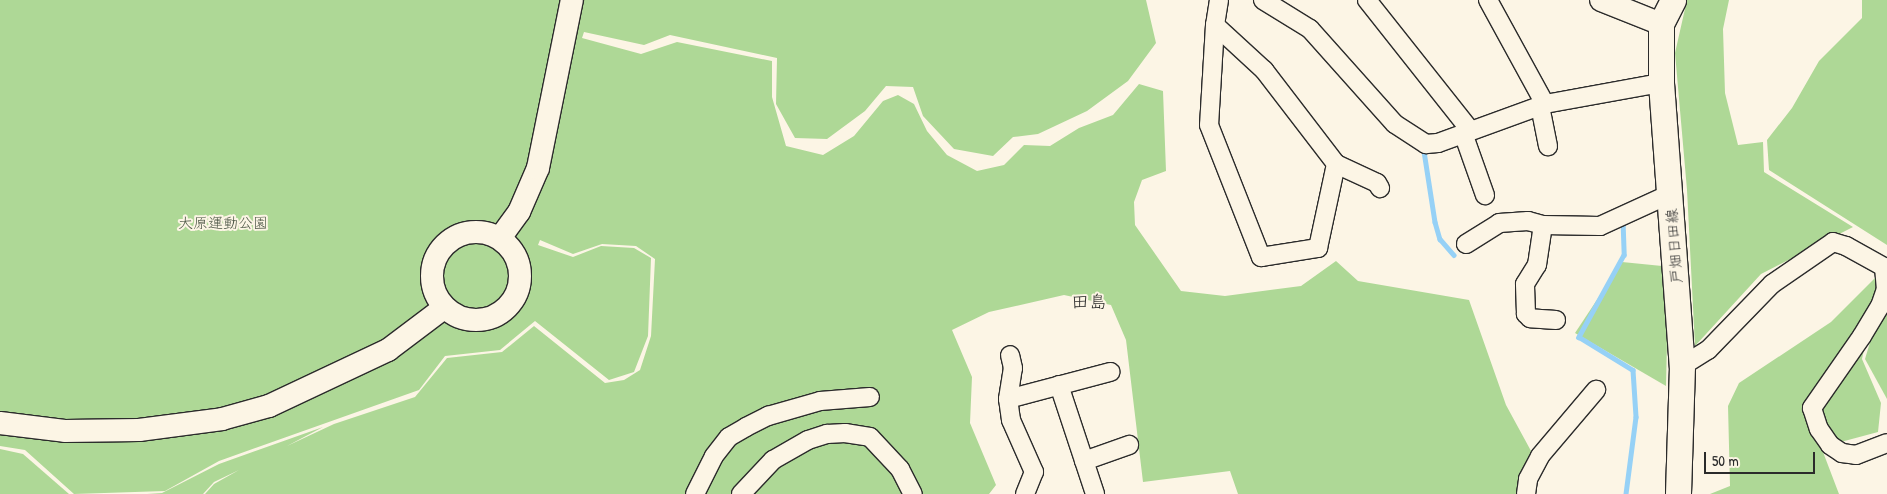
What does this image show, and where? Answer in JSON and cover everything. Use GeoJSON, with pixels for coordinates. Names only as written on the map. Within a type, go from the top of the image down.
{"type":"FeatureCollection","features":[{"type":"Feature","properties":{"kind":"main road","name":"戸畑日田線"},"geometry":{"type":"LineString","coordinates":[[1672,0],[1661,24],[1661,83],[1682,366],[1678,494]]}},
{"type":"Feature","properties":{"kind":"street"},"geometry":{"type":"LineString","coordinates":[[500,238],[519,212],[538,168],[572,0]]}},
{"type":"Feature","properties":{"kind":"street"},"geometry":{"type":"LineString","coordinates":[[1219,0],[1215,25],[1209,125],[1261,257],[1318,248],[1336,164]]}},
{"type":"Feature","properties":{"kind":"street"},"geometry":{"type":"LineString","coordinates":[[1263,0],[1310,29],[1395,124],[1414,139],[1426,144],[1438,143],[1466,131],[1542,105],[1661,83]]}},
{"type":"Feature","properties":{"kind":"street"},"geometry":{"type":"LineString","coordinates":[[1367,0],[1466,131],[1485,195]]}},
{"type":"Feature","properties":{"kind":"street"},"geometry":{"type":"LineString","coordinates":[[1488,0],[1542,105],[1548,146]]}},
{"type":"Feature","properties":{"kind":"street"},"geometry":{"type":"LineString","coordinates":[[1601,0],[1661,24]]}},
{"type":"Feature","properties":{"kind":"street"},"geometry":{"type":"LineString","coordinates":[[1215,25],[1264,70],[1336,164],[1377,183],[1380,188]]}},
{"type":"Feature","properties":{"kind":"street"},"geometry":{"type":"LineString","coordinates":[[1466,244],[1499,223],[1519,221],[1543,225],[1600,226],[1670,194]]}},
{"type":"Feature","properties":{"kind":"street"},"geometry":{"type":"LineString","coordinates":[[1543,225],[1537,265],[1525,284],[1526,314],[1530,318],[1556,320]]}},
{"type":"Feature","properties":{"kind":"street"},"geometry":{"type":"LineString","coordinates":[[470,232],[485,232],[500,238],[511,248],[518,262],[520,277],[517,292],[509,305],[498,315],[483,320],[468,319],[444,307],[434,290],[432,275],[435,260],[443,246],[457,236],[470,232]]}},
{"type":"Feature","properties":{"kind":"street"},"geometry":{"type":"LineString","coordinates":[[1682,366],[1708,350],[1772,284],[1833,242],[1846,246],[1884,267],[1886,289],[1880,306],[1862,336],[1812,408],[1819,429],[1830,444],[1842,453],[1856,455],[1887,443]]}},
{"type":"Feature","properties":{"kind":"street"},"geometry":{"type":"LineString","coordinates":[[0,423],[65,430],[139,430],[222,419],[269,406],[388,350],[444,307]]}},
{"type":"Feature","properties":{"kind":"street"},"geometry":{"type":"LineString","coordinates":[[1010,355],[1013,368],[1008,399],[1011,420],[1034,472],[1025,494]]}},
{"type":"Feature","properties":{"kind":"street"},"geometry":{"type":"LineString","coordinates":[[1008,399],[1110,372]]}},
{"type":"Feature","properties":{"kind":"street"},"geometry":{"type":"LineString","coordinates":[[1059,385],[1095,494]]}},
{"type":"Feature","properties":{"kind":"street"},"geometry":{"type":"LineString","coordinates":[[1526,494],[1528,479],[1540,456],[1596,390]]}},
{"type":"Feature","properties":{"kind":"street"},"geometry":{"type":"LineString","coordinates":[[695,494],[714,456],[729,437],[746,427],[768,416],[820,401],[870,397]]}},
{"type":"Feature","properties":{"kind":"street"},"geometry":{"type":"LineString","coordinates":[[741,494],[773,460],[808,440],[827,434],[845,433],[870,437],[900,469],[913,494]]}},
{"type":"Feature","properties":{"kind":"street"},"geometry":{"type":"LineString","coordinates":[[1084,461],[1129,446]]}},
{"type":"Feature","properties":{"kind":"green space","name":"大原運動公園"},"geometry":{"type":"Polygon","coordinates":[[[0,0],[1146,0],[1156,43],[1128,81],[1087,111],[1038,134],[1013,137],[993,156],[954,149],[923,116],[913,87],[886,86],[865,111],[827,139],[795,138],[776,104],[777,58],[670,35],[644,45],[584,32],[582,38],[641,54],[677,42],[772,61],[772,97],[786,146],[823,155],[854,136],[883,101],[898,95],[914,104],[927,131],[947,155],[977,171],[1004,165],[1024,145],[1050,146],[1079,128],[1113,115],[1139,84],[1163,91],[1166,171],[1142,180],[1134,202],[1135,225],[1181,291],[1225,296],[1301,286],[1336,261],[1358,281],[1469,300],[1506,405],[1531,451],[1518,494],[1238,494],[1230,471],[1143,482],[1126,340],[1111,305],[1064,295],[989,312],[952,330],[972,377],[970,423],[996,485],[989,494],[205,494],[214,484],[239,470],[214,482],[203,494],[147,494],[162,493],[219,464],[323,427],[287,446],[334,424],[415,397],[447,358],[502,352],[534,326],[605,383],[624,380],[640,370],[651,336],[655,259],[636,246],[602,244],[573,254],[540,240],[538,245],[573,257],[601,246],[634,248],[651,258],[648,336],[634,372],[609,380],[535,321],[500,350],[445,356],[419,390],[219,461],[165,491],[74,494],[25,450],[0,446],[0,0]]]}},
{"type":"Feature","properties":{"kind":"green space"},"geometry":{"type":"Polygon","coordinates":[[[1687,0],[1729,0],[1723,29],[1725,93],[1738,145],[1763,142],[1764,172],[1853,227],[1761,274],[1695,346],[1687,190],[1675,53],[1687,0]]]}},
{"type":"Feature","properties":{"kind":"green space"},"geometry":{"type":"Polygon","coordinates":[[[1862,0],[1887,0],[1887,245],[1769,170],[1767,140],[1792,108],[1819,61],[1862,18],[1862,0]]]}},
{"type":"Feature","properties":{"kind":"green space"},"geometry":{"type":"Polygon","coordinates":[[[1622,262],[1662,266],[1667,340],[1666,386],[1575,333],[1622,262]]]}},
{"type":"Feature","properties":{"kind":"green space"},"geometry":{"type":"Polygon","coordinates":[[[1880,273],[1862,359],[1881,403],[1878,432],[1837,443],[1807,410],[1839,494],[1710,494],[1730,486],[1728,406],[1739,383],[1831,322],[1880,273]]]}},
{"type":"Feature","properties":{"kind":"green space"},"geometry":{"type":"Polygon","coordinates":[[[1887,314],[1887,399],[1865,359],[1874,329],[1887,314]]]}},
{"type":"Feature","properties":{"kind":"green space"},"geometry":{"type":"Polygon","coordinates":[[[0,449],[23,454],[69,494],[0,494],[0,449]]]}},
{"type":"Feature","properties":{"kind":"waterway"},"geometry":{"type":"LineString","coordinates":[[1424,151],[1435,222],[1440,239],[1454,255]]}},
{"type":"Feature","properties":{"kind":"waterway"},"geometry":{"type":"LineString","coordinates":[[1623,220],[1624,255],[1579,337],[1633,370],[1636,417],[1626,494]]}},
{"type":"Feature","properties":{"kind":"district","name":"田島"},"geometry":{"type":"Point","coordinates":[1089,302]}}]}
